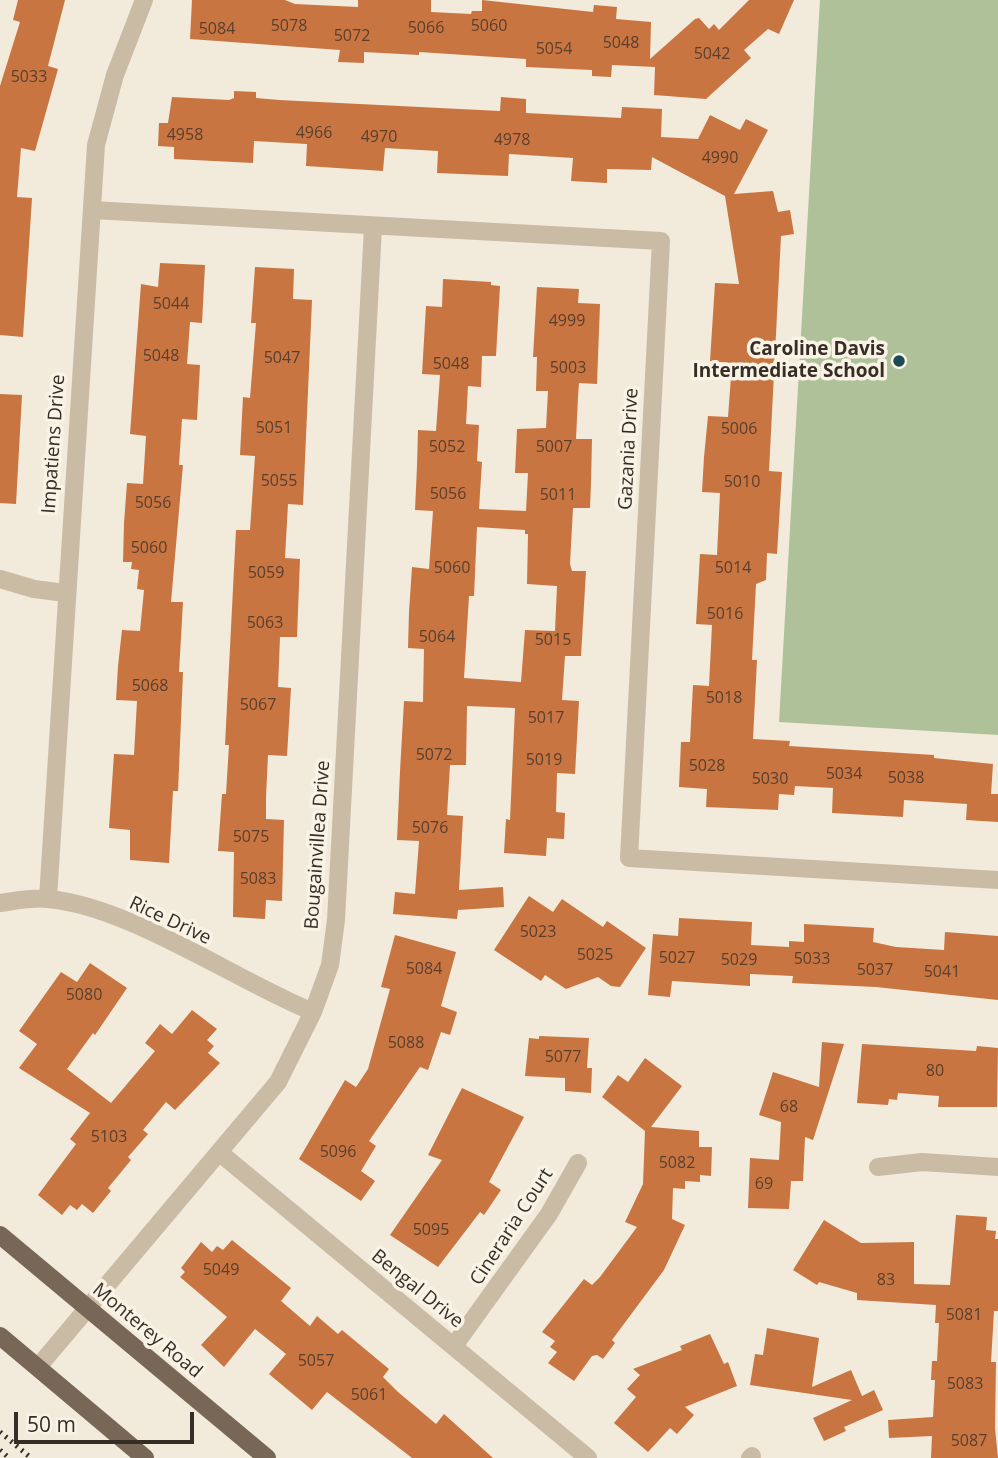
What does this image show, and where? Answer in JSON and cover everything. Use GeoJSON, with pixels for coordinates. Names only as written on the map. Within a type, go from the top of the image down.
{"type":"FeatureCollection","features":[{"type":"Feature","properties":{"kind":"main road","name":"Monterey Road"},"geometry":{"type":"LineString","coordinates":[[0,1236],[267,1458]]}},
{"type":"Feature","properties":{"kind":"main road"},"geometry":{"type":"LineString","coordinates":[[0,1335],[145,1458]]}},
{"type":"Feature","properties":{"kind":"street","name":"Impatiens Drive"},"geometry":{"type":"LineString","coordinates":[[48,898],[65,593],[96,145],[115,75],[144,0]]}},
{"type":"Feature","properties":{"kind":"street","name":"Gazania Drive"},"geometry":{"type":"LineString","coordinates":[[92,210],[661,241],[629,859],[998,880]]}},
{"type":"Feature","properties":{"kind":"street","name":"Bougainvillea Drive"},"geometry":{"type":"LineString","coordinates":[[38,1367],[278,1082],[313,1012],[330,965],[336,920],[373,227]]}},
{"type":"Feature","properties":{"kind":"street"},"geometry":{"type":"LineString","coordinates":[[0,579],[34,589],[65,593]]}},
{"type":"Feature","properties":{"kind":"street","name":"Rice Drive"},"geometry":{"type":"LineString","coordinates":[[0,903],[48,898],[94,910],[141,928],[313,1012]]}},
{"type":"Feature","properties":{"kind":"street","name":"Bengal Drive"},"geometry":{"type":"LineString","coordinates":[[220,1153],[588,1458]]}},
{"type":"Feature","properties":{"kind":"street"},"geometry":{"type":"LineString","coordinates":[[878,1167],[922,1162],[998,1167]]}},
{"type":"Feature","properties":{"kind":"street","name":"Cineraria Court"},"geometry":{"type":"LineString","coordinates":[[454,1346],[549,1214],[578,1163]]}},
{"type":"Feature","properties":{"kind":"green space","name":"Caroline Davis Intermediate School"},"geometry":{"type":"Polygon","coordinates":[[[820,0],[998,0],[998,735],[779,722],[820,0]]]}},
{"type":"Feature","properties":{"kind":"building"},"geometry":{"type":"Polygon","coordinates":[[[18,0],[65,0],[48,66],[58,69],[35,151],[21,148],[17,197],[32,198],[23,337],[0,335],[0,86],[20,22],[13,20],[18,0]]]}},
{"type":"Feature","properties":{"kind":"building"},"geometry":{"type":"Polygon","coordinates":[[[192,0],[285,0],[295,4],[358,7],[358,0],[431,0],[431,12],[471,14],[472,11],[482,11],[482,0],[593,12],[594,5],[617,7],[616,19],[651,22],[650,59],[695,19],[699,18],[709,29],[714,24],[719,30],[749,0],[794,0],[779,34],[768,29],[744,50],[751,58],[706,99],[654,95],[655,67],[612,65],[611,77],[592,76],[592,70],[526,67],[526,59],[419,52],[419,55],[364,52],[364,63],[338,62],[340,50],[190,39],[192,0]]]}},
{"type":"Feature","properties":{"kind":"building"},"geometry":{"type":"Polygon","coordinates":[[[234,91],[256,92],[256,98],[279,100],[500,111],[501,97],[526,99],[526,113],[621,118],[622,107],[662,109],[661,137],[698,139],[710,115],[740,130],[746,119],[768,130],[734,194],[773,191],[778,212],[790,210],[794,234],[781,236],[769,471],[782,472],[777,554],[767,553],[766,580],[756,584],[752,660],[757,660],[753,739],[790,741],[789,746],[934,755],[934,758],[993,764],[991,794],[998,794],[998,822],[966,820],[967,804],[904,800],[903,817],[832,813],[833,788],[795,786],[794,795],[779,794],[778,810],[706,807],[707,789],[679,787],[681,742],[690,742],[693,685],[709,686],[712,625],[696,624],[700,554],[717,555],[720,493],[702,492],[704,457],[708,416],[728,417],[732,363],[710,361],[715,283],[739,284],[725,196],[652,157],[651,170],[607,169],[607,183],[571,181],[573,158],[509,154],[508,176],[437,173],[438,151],[385,148],[383,171],[306,166],[307,144],[254,141],[253,163],[174,159],[174,147],[158,146],[159,123],[168,123],[172,97],[229,100],[234,98],[234,91]]]}},
{"type":"Feature","properties":{"kind":"building"},"geometry":{"type":"Polygon","coordinates":[[[160,263],[205,265],[202,323],[190,322],[187,364],[200,365],[197,420],[182,419],[179,465],[183,465],[171,602],[183,602],[179,672],[183,672],[178,791],[173,791],[169,863],[130,860],[130,830],[109,828],[114,754],[134,755],[137,701],[116,700],[118,666],[122,630],[140,631],[144,590],[137,589],[139,570],[131,569],[132,562],[123,562],[124,523],[127,483],[143,484],[146,436],[130,434],[141,284],[158,287],[160,263]]]}},
{"type":"Feature","properties":{"kind":"building"},"geometry":{"type":"Polygon","coordinates":[[[255,267],[294,269],[293,299],[312,300],[303,505],[288,504],[285,558],[300,559],[297,637],[280,637],[278,687],[291,688],[287,756],[268,755],[266,819],[284,820],[282,901],[266,900],[265,919],[233,917],[234,852],[218,851],[229,745],[225,745],[236,530],[250,530],[255,456],[240,455],[243,397],[250,398],[256,323],[251,323],[255,267]]]}},
{"type":"Feature","properties":{"kind":"building"},"geometry":{"type":"Polygon","coordinates":[[[443,279],[491,282],[491,285],[500,286],[496,356],[482,356],[481,387],[468,386],[466,424],[479,425],[477,461],[482,462],[479,509],[526,511],[528,473],[515,473],[517,429],[546,428],[548,391],[536,391],[537,357],[533,357],[537,287],[579,289],[578,303],[600,304],[597,384],[579,383],[578,397],[576,439],[592,439],[591,483],[590,508],[573,508],[570,564],[572,571],[586,571],[581,656],[565,656],[562,700],[579,701],[575,774],[557,773],[556,812],[565,813],[564,839],[547,838],[546,856],[504,853],[506,819],[510,820],[515,708],[467,706],[466,765],[450,765],[447,815],[463,816],[459,890],[503,887],[504,907],[458,910],[457,919],[393,914],[395,892],[415,894],[419,841],[397,840],[400,771],[404,701],[423,702],[424,649],[408,648],[409,612],[412,567],[429,569],[433,511],[415,510],[418,430],[436,431],[440,375],[422,374],[426,306],[442,307],[443,279]],[[477,527],[474,596],[469,596],[464,678],[521,682],[525,630],[555,631],[557,586],[527,584],[528,534],[525,534],[525,530],[477,527]]]}},
{"type":"Feature","properties":{"kind":"building"},"geometry":{"type":"Polygon","coordinates":[[[0,394],[22,395],[16,504],[0,503],[0,394]]]}},
{"type":"Feature","properties":{"kind":"building"},"geometry":{"type":"Polygon","coordinates":[[[529,896],[553,912],[562,899],[603,927],[607,921],[646,948],[620,987],[611,986],[598,977],[566,989],[545,975],[541,981],[494,950],[529,896]]]}},
{"type":"Feature","properties":{"kind":"building"},"geometry":{"type":"Polygon","coordinates":[[[679,918],[752,922],[751,945],[789,947],[789,941],[804,942],[804,924],[874,928],[873,942],[896,947],[944,950],[945,932],[998,936],[998,1000],[876,987],[792,983],[793,976],[750,974],[750,986],[672,981],[670,997],[648,995],[653,934],[678,936],[679,918]]]}},
{"type":"Feature","properties":{"kind":"building"},"geometry":{"type":"Polygon","coordinates":[[[395,935],[456,952],[441,1006],[457,1012],[450,1035],[441,1032],[428,1070],[420,1067],[369,1141],[376,1146],[361,1171],[375,1181],[361,1201],[299,1159],[345,1080],[356,1087],[368,1069],[390,989],[381,987],[395,935]]]}},
{"type":"Feature","properties":{"kind":"building"},"geometry":{"type":"Polygon","coordinates":[[[90,963],[127,988],[95,1035],[93,1033],[67,1069],[111,1103],[155,1051],[145,1043],[160,1024],[172,1034],[192,1010],[217,1029],[207,1040],[214,1046],[208,1053],[220,1063],[175,1110],[166,1102],[143,1130],[148,1134],[128,1157],[131,1160],[108,1188],[111,1191],[93,1213],[82,1204],[77,1210],[70,1205],[62,1215],[38,1195],[76,1144],[70,1139],[90,1113],[19,1068],[37,1044],[19,1031],[61,972],[77,982],[90,963]]]}},
{"type":"Feature","properties":{"kind":"building"},"geometry":{"type":"Polygon","coordinates":[[[539,1036],[589,1038],[587,1068],[592,1068],[591,1093],[565,1091],[565,1078],[525,1076],[529,1038],[539,1039],[539,1036]]]}},
{"type":"Feature","properties":{"kind":"building"},"geometry":{"type":"Polygon","coordinates":[[[822,1042],[844,1044],[813,1140],[805,1137],[803,1181],[791,1181],[789,1209],[748,1208],[750,1158],[779,1160],[781,1122],[759,1115],[773,1072],[819,1087],[822,1042]]]}},
{"type":"Feature","properties":{"kind":"building"},"geometry":{"type":"Polygon","coordinates":[[[862,1044],[976,1051],[977,1046],[998,1048],[997,1107],[938,1107],[939,1096],[898,1093],[897,1100],[889,1099],[888,1105],[857,1103],[862,1044]]]}},
{"type":"Feature","properties":{"kind":"building"},"geometry":{"type":"Polygon","coordinates":[[[645,1058],[682,1086],[651,1127],[699,1131],[699,1147],[712,1147],[711,1176],[700,1175],[700,1182],[685,1181],[685,1189],[673,1188],[672,1219],[685,1225],[664,1270],[612,1340],[615,1343],[603,1359],[597,1355],[592,1356],[574,1381],[548,1363],[557,1352],[550,1347],[555,1341],[542,1332],[584,1279],[592,1285],[600,1277],[637,1227],[625,1222],[643,1184],[645,1131],[602,1097],[618,1075],[628,1082],[645,1058]]]}},
{"type":"Feature","properties":{"kind":"building"},"geometry":{"type":"Polygon","coordinates":[[[462,1088],[524,1117],[489,1182],[501,1190],[484,1215],[480,1212],[438,1267],[390,1235],[442,1160],[428,1155],[462,1088]]]}},
{"type":"Feature","properties":{"kind":"building"},"geometry":{"type":"Polygon","coordinates":[[[956,1215],[987,1217],[986,1230],[996,1231],[995,1239],[998,1239],[998,1311],[994,1311],[991,1362],[996,1362],[995,1428],[998,1458],[931,1458],[932,1436],[889,1438],[888,1420],[933,1417],[935,1380],[931,1380],[932,1361],[937,1361],[939,1323],[935,1323],[936,1305],[857,1300],[857,1293],[819,1282],[817,1285],[793,1270],[824,1220],[861,1243],[914,1242],[914,1284],[950,1285],[956,1215]]]}},
{"type":"Feature","properties":{"kind":"building"},"geometry":{"type":"Polygon","coordinates":[[[232,1240],[291,1288],[281,1301],[310,1326],[317,1316],[338,1334],[342,1330],[389,1369],[383,1377],[398,1392],[436,1424],[444,1414],[493,1458],[412,1458],[327,1392],[312,1410],[269,1374],[286,1354],[255,1329],[224,1367],[201,1345],[227,1317],[180,1277],[185,1272],[181,1268],[201,1242],[212,1252],[217,1246],[223,1250],[232,1240]]]}},
{"type":"Feature","properties":{"kind":"building"},"geometry":{"type":"Polygon","coordinates":[[[767,1328],[819,1338],[812,1387],[851,1370],[862,1396],[874,1390],[883,1410],[844,1427],[846,1431],[824,1441],[813,1418],[852,1400],[750,1385],[755,1354],[763,1355],[767,1328]]]}},
{"type":"Feature","properties":{"kind":"building"},"geometry":{"type":"Polygon","coordinates":[[[710,1334],[724,1364],[728,1362],[737,1386],[685,1407],[694,1415],[677,1434],[670,1428],[648,1452],[614,1423],[636,1397],[627,1389],[640,1375],[633,1369],[682,1350],[680,1346],[710,1334]]]}},
{"type":"Feature","properties":{"kind":"railway"},"geometry":{"type":"LineString","coordinates":[[0,1432],[31,1458]]}},
{"type":"Feature","properties":{"kind":"railway"},"geometry":{"type":"LineString","coordinates":[[0,1450],[9,1458]]}},
{"type":"Feature","properties":{"kind":"place","name":"Caroline Davis Intermediate School"},"geometry":{"type":"Point","coordinates":[899,361]}}]}
